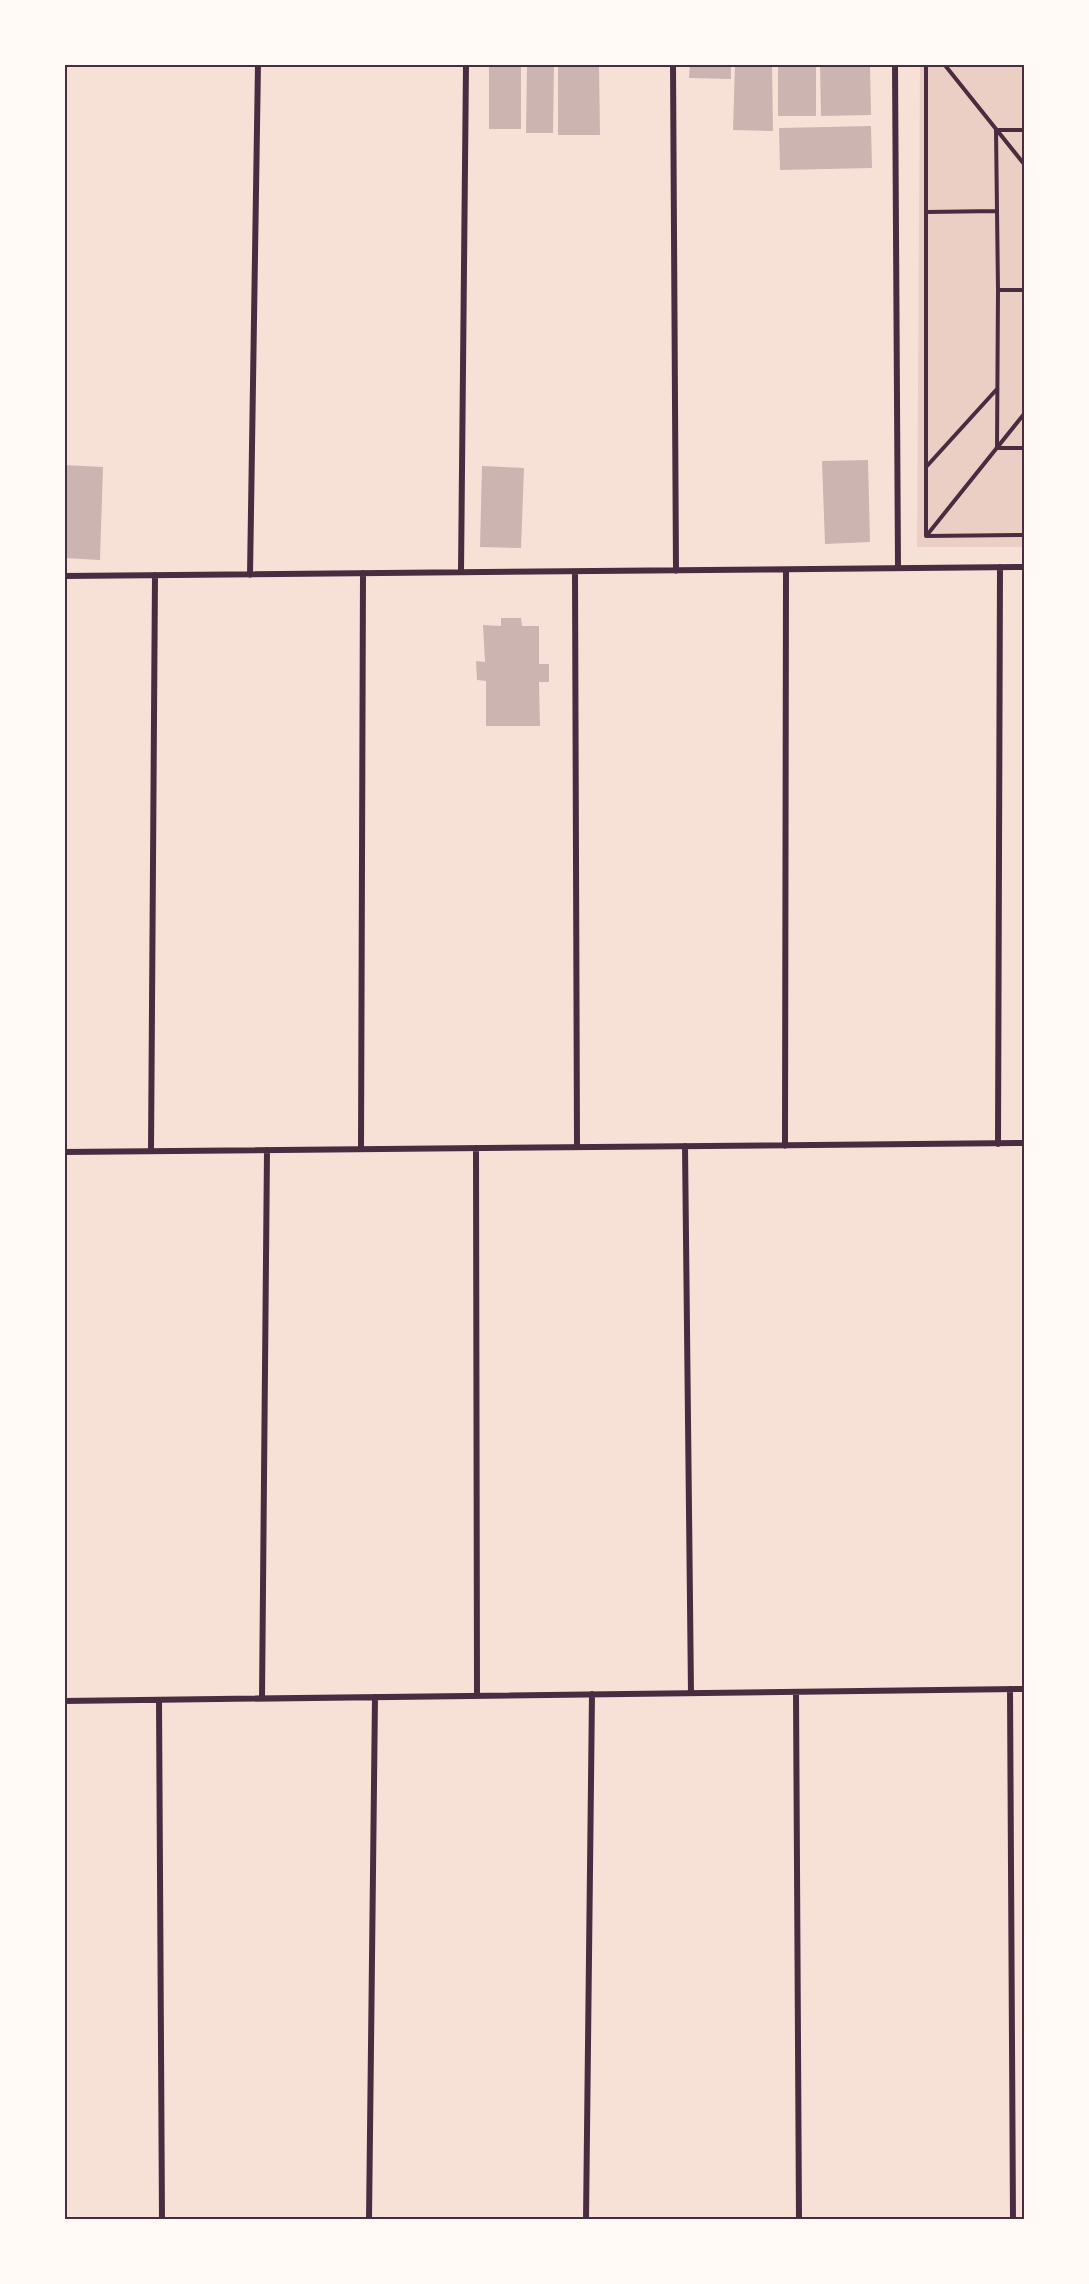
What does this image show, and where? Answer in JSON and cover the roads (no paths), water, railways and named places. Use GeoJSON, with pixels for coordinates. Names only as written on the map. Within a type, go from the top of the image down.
{"type":"FeatureCollection","features":[{"type":"Feature","properties":{"kind":"street"},"geometry":{"type":"LineString","coordinates":[[250,575],[258,64]]}},
{"type":"Feature","properties":{"kind":"street"},"geometry":{"type":"LineString","coordinates":[[461,572],[466,64]]}},
{"type":"Feature","properties":{"kind":"street"},"geometry":{"type":"LineString","coordinates":[[673,64],[676,571]]}},
{"type":"Feature","properties":{"kind":"street"},"geometry":{"type":"LineString","coordinates":[[895,64],[898,568]]}},
{"type":"Feature","properties":{"kind":"street"},"geometry":{"type":"LineString","coordinates":[[998,1144],[1000,567]]}},
{"type":"Feature","properties":{"kind":"street"},"geometry":{"type":"LineString","coordinates":[[64,576],[1024,567]]}},
{"type":"Feature","properties":{"kind":"street"},"geometry":{"type":"LineString","coordinates":[[785,1146],[786,570]]}},
{"type":"Feature","properties":{"kind":"street"},"geometry":{"type":"LineString","coordinates":[[575,572],[577,1147]]}},
{"type":"Feature","properties":{"kind":"street"},"geometry":{"type":"LineString","coordinates":[[361,1149],[363,573]]}},
{"type":"Feature","properties":{"kind":"street"},"geometry":{"type":"LineString","coordinates":[[151,1151],[155,575]]}},
{"type":"Feature","properties":{"kind":"street"},"geometry":{"type":"LineString","coordinates":[[64,1152],[1024,1143]]}},
{"type":"Feature","properties":{"kind":"street"},"geometry":{"type":"LineString","coordinates":[[685,1146],[691,1693]]}},
{"type":"Feature","properties":{"kind":"street"},"geometry":{"type":"LineString","coordinates":[[476,1148],[477,1696]]}},
{"type":"Feature","properties":{"kind":"street"},"geometry":{"type":"LineString","coordinates":[[262,1698],[267,1150]]}},
{"type":"Feature","properties":{"kind":"street"},"geometry":{"type":"LineString","coordinates":[[1010,1689],[1013,2220]]}},
{"type":"Feature","properties":{"kind":"street"},"geometry":{"type":"LineString","coordinates":[[64,1701],[1024,1689]]}},
{"type":"Feature","properties":{"kind":"street"},"geometry":{"type":"LineString","coordinates":[[796,1692],[799,2220]]}},
{"type":"Feature","properties":{"kind":"street"},"geometry":{"type":"LineString","coordinates":[[586,2220],[592,1694]]}},
{"type":"Feature","properties":{"kind":"street"},"geometry":{"type":"LineString","coordinates":[[369,2220],[375,1696]]}},
{"type":"Feature","properties":{"kind":"street"},"geometry":{"type":"LineString","coordinates":[[159,1700],[162,2220]]}}]}
